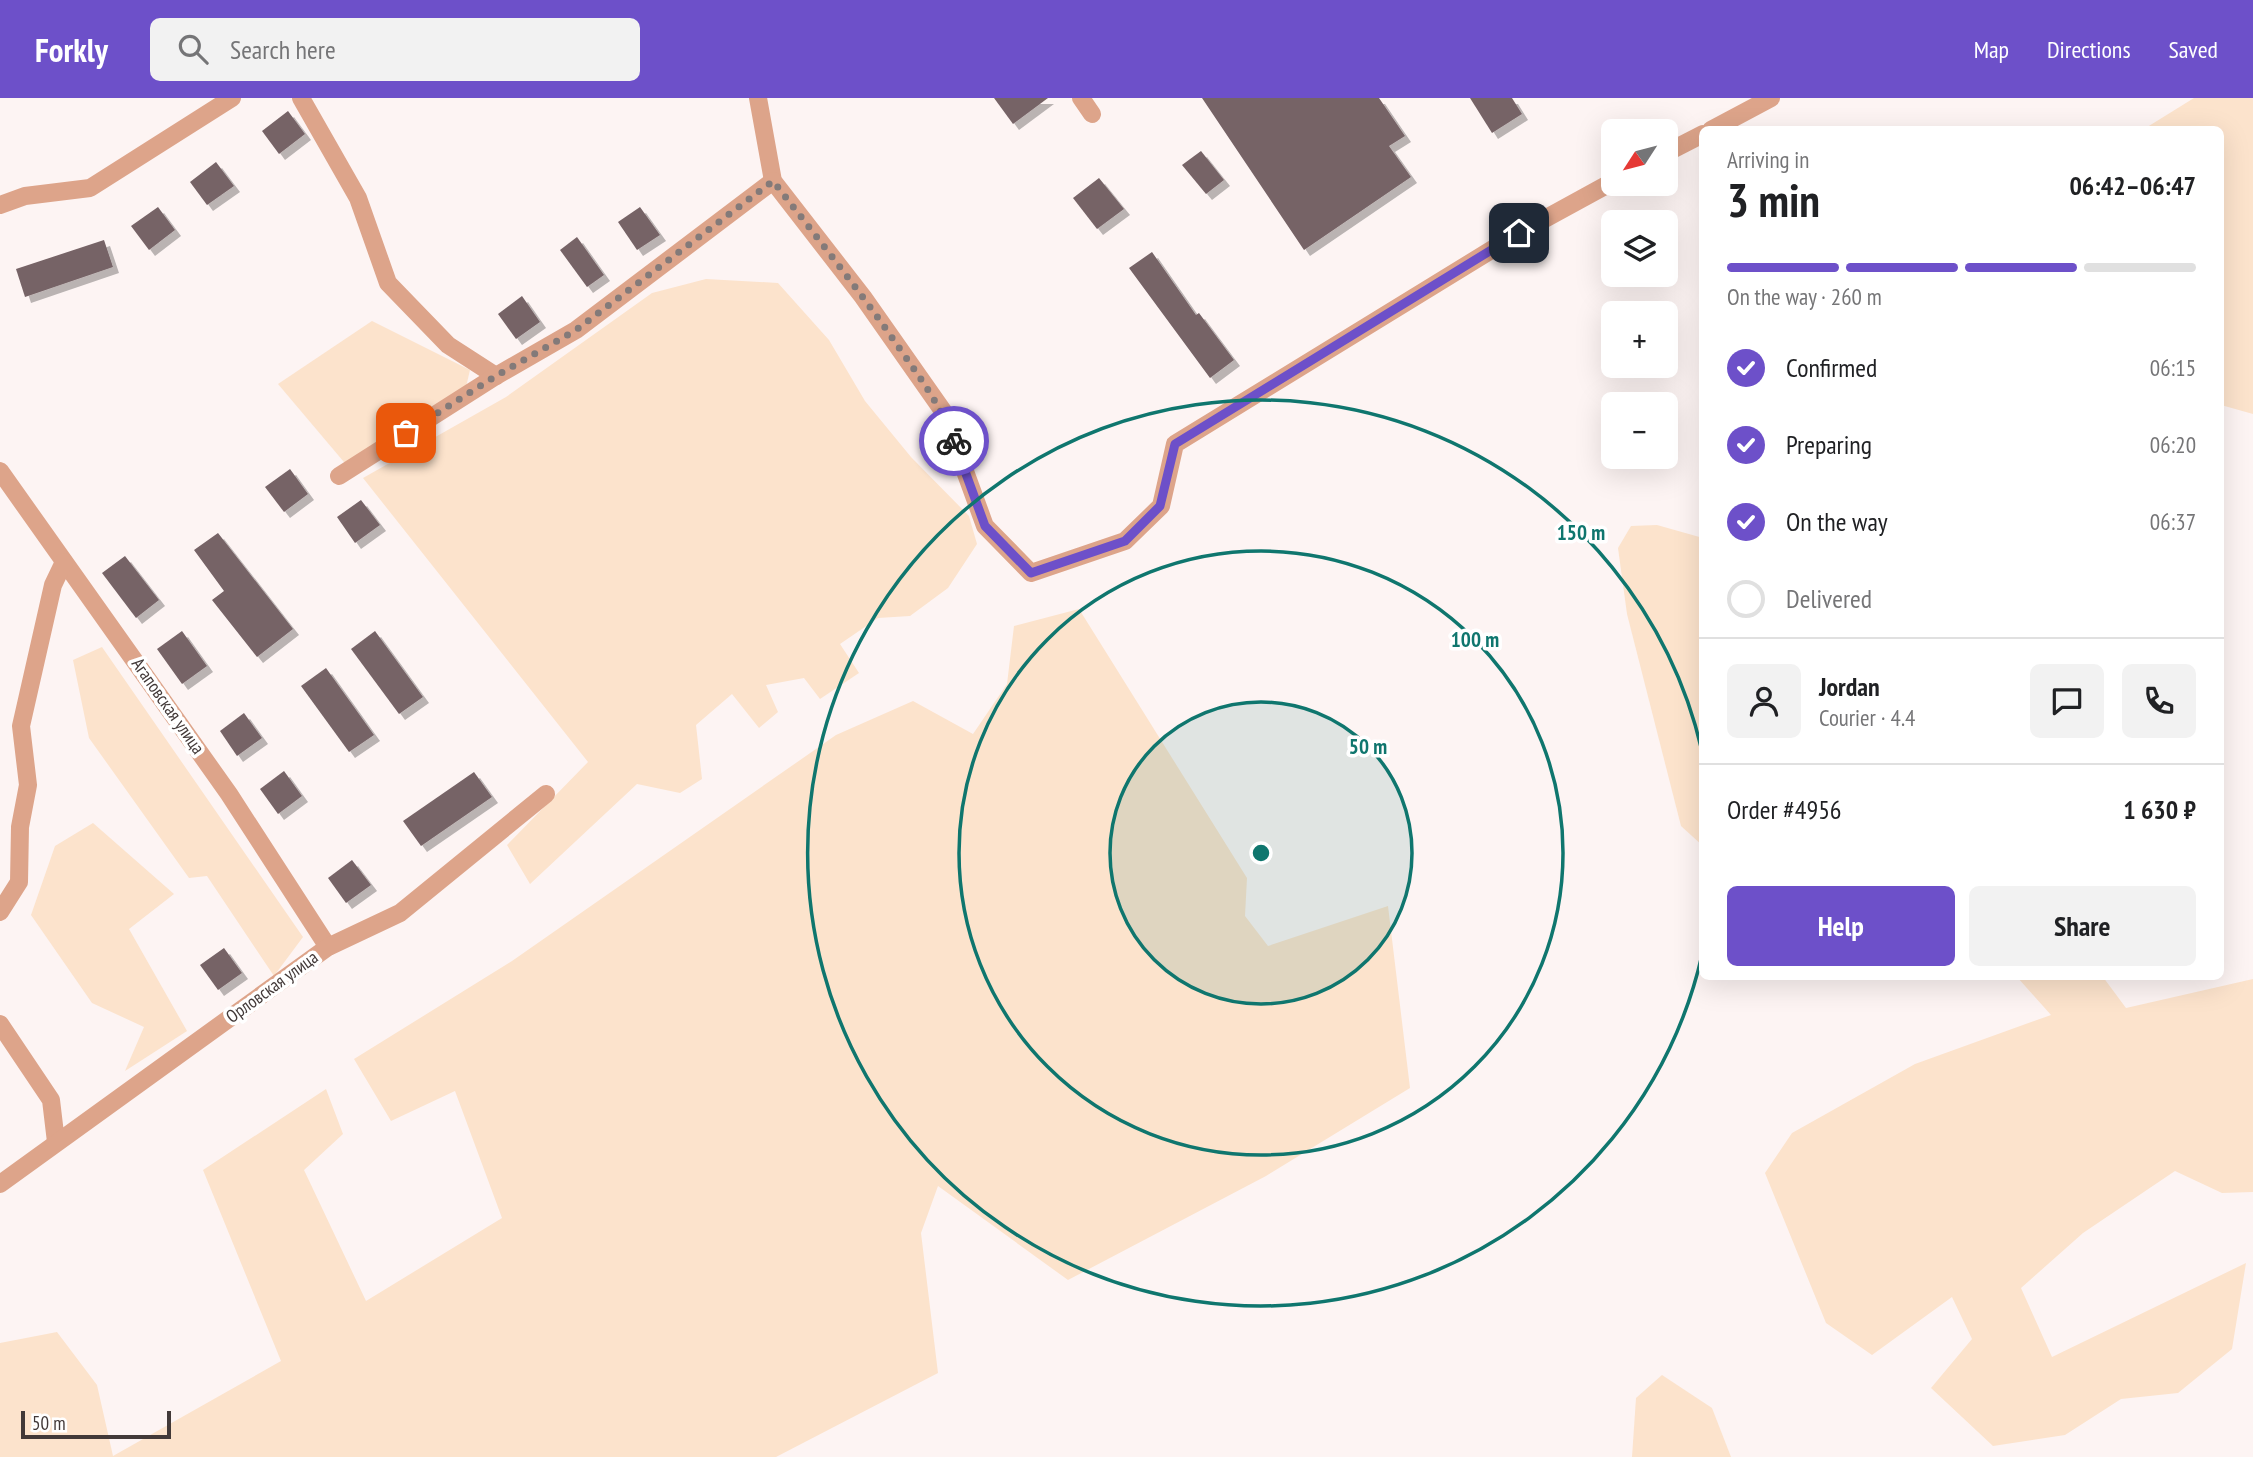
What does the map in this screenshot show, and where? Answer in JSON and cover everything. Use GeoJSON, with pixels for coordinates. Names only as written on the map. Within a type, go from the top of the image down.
{"type":"FeatureCollection","features":[{"type":"Feature","properties":{"kind":"street"},"geometry":{"type":"LineString","coordinates":[[0,205],[25,196],[90,188],[232,98]]}},
{"type":"Feature","properties":{"kind":"street"},"geometry":{"type":"LineString","coordinates":[[301,98],[358,198],[388,283],[448,345],[496,376]]}},
{"type":"Feature","properties":{"kind":"street"},"geometry":{"type":"LineString","coordinates":[[758,98],[773,181],[863,297],[943,411],[985,526],[1031,573],[1125,541],[1160,506],[1175,444],[1519,233],[1601,188]]}},
{"type":"Feature","properties":{"kind":"street"},"geometry":{"type":"LineString","coordinates":[[1081,98],[1092,114]]}},
{"type":"Feature","properties":{"kind":"street"},"geometry":{"type":"LineString","coordinates":[[1718,126],[1771,98]]}},
{"type":"Feature","properties":{"kind":"street"},"geometry":{"type":"LineString","coordinates":[[1678,147],[1699,136]]}},
{"type":"Feature","properties":{"kind":"street"},"geometry":{"type":"LineString","coordinates":[[339,475],[496,376],[576,330],[773,181]]}},
{"type":"Feature","properties":{"kind":"street","name":"Агаповская улица"},"geometry":{"type":"LineString","coordinates":[[0,471],[229,794],[328,947]]}},
{"type":"Feature","properties":{"kind":"street"},"geometry":{"type":"LineString","coordinates":[[0,912],[19,882],[20,827],[28,785],[21,726],[53,585],[64,562]]}},
{"type":"Feature","properties":{"kind":"street","name":"Орловская улица"},"geometry":{"type":"LineString","coordinates":[[0,1184],[328,947],[400,913],[546,794]]}},
{"type":"Feature","properties":{"kind":"street"},"geometry":{"type":"LineString","coordinates":[[0,1024],[51,1100],[56,1142]]}},
{"type":"Feature","properties":{"kind":"shaded area"},"geometry":{"type":"Polygon","coordinates":[[[2194,98],[2253,98],[2253,414],[2224,406],[2224,126],[2149,126],[2194,98]]]}},
{"type":"Feature","properties":{"kind":"shaded area"},"geometry":{"type":"Polygon","coordinates":[[[706,279],[778,283],[829,340],[865,401],[911,457],[969,516],[977,544],[948,588],[910,616],[878,618],[840,644],[859,673],[820,699],[804,678],[766,685],[778,712],[759,728],[732,694],[696,725],[702,779],[680,793],[637,784],[530,884],[507,845],[588,762],[363,478],[506,397],[652,293],[706,279]]]}},
{"type":"Feature","properties":{"kind":"shaded area"},"geometry":{"type":"Polygon","coordinates":[[[372,321],[470,370],[466,387],[349,468],[278,384],[372,321]]]}},
{"type":"Feature","properties":{"kind":"shaded area"},"geometry":{"type":"Polygon","coordinates":[[[1657,525],[1699,537],[1699,842],[1681,826],[1627,614],[1618,548],[1631,526],[1657,525]]]}},
{"type":"Feature","properties":{"kind":"shaded area"},"geometry":{"type":"Polygon","coordinates":[[[1079,609],[1247,878],[1245,916],[1268,946],[1388,906],[1410,1088],[1266,1176],[1068,1280],[938,1186],[921,1233],[938,1373],[776,1457],[0,1457],[0,1343],[57,1332],[97,1385],[113,1456],[281,1361],[203,1170],[326,1089],[343,1134],[304,1170],[366,1301],[502,1218],[455,1091],[391,1121],[354,1059],[512,961],[836,735],[913,701],[973,734],[1007,684],[1014,626],[1079,609]]]}},
{"type":"Feature","properties":{"kind":"shaded area"},"geometry":{"type":"Polygon","coordinates":[[[102,647],[303,937],[274,976],[207,876],[189,878],[89,738],[73,660],[102,647]]]}},
{"type":"Feature","properties":{"kind":"shaded area"},"geometry":{"type":"Polygon","coordinates":[[[93,823],[174,894],[129,929],[187,1031],[125,1071],[144,1027],[92,1003],[31,915],[55,846],[93,823]]]}},
{"type":"Feature","properties":{"kind":"shaded area"},"geometry":{"type":"Polygon","coordinates":[[[2253,979],[2253,1192],[2222,1193],[2175,1171],[2083,1233],[2021,1288],[2052,1357],[2246,1263],[2232,1349],[2178,1393],[2121,1399],[2065,1435],[1993,1446],[1931,1388],[1972,1339],[1952,1297],[1872,1355],[1826,1323],[1765,1173],[1792,1133],[1915,1064],[2051,1015],[2020,980],[2105,980],[2126,1008],[2253,979]]]}},
{"type":"Feature","properties":{"kind":"shaded area"},"geometry":{"type":"Polygon","coordinates":[[[1662,1375],[1712,1408],[1731,1457],[1632,1457],[1636,1398],[1662,1375]]]}},
{"type":"Feature","properties":{"kind":"building"},"geometry":{"type":"Polygon","coordinates":[[[994,98],[1048,98],[1013,124],[994,98]]]}},
{"type":"Feature","properties":{"kind":"building"},"geometry":{"type":"Polygon","coordinates":[[[1202,98],[1379,98],[1405,136],[1389,146],[1411,177],[1304,250],[1202,98]]]}},
{"type":"Feature","properties":{"kind":"building"},"geometry":{"type":"Polygon","coordinates":[[[1470,98],[1512,98],[1522,114],[1492,133],[1470,98]]]}},
{"type":"Feature","properties":{"kind":"building"},"geometry":{"type":"Polygon","coordinates":[[[288,111],[305,134],[279,154],[262,131],[288,111]]]}},
{"type":"Feature","properties":{"kind":"building"},"geometry":{"type":"Polygon","coordinates":[[[1201,151],[1224,180],[1206,194],[1182,165],[1201,151]]]}},
{"type":"Feature","properties":{"kind":"building"},"geometry":{"type":"Polygon","coordinates":[[[216,162],[234,186],[207,205],[190,182],[216,162]]]}},
{"type":"Feature","properties":{"kind":"building"},"geometry":{"type":"Polygon","coordinates":[[[1099,178],[1124,209],[1097,229],[1073,198],[1099,178]]]}},
{"type":"Feature","properties":{"kind":"building"},"geometry":{"type":"Polygon","coordinates":[[[158,207],[175,230],[149,250],[131,226],[158,207]]]}},
{"type":"Feature","properties":{"kind":"building"},"geometry":{"type":"Polygon","coordinates":[[[640,207],[660,235],[637,250],[618,222],[640,207]]]}},
{"type":"Feature","properties":{"kind":"building"},"geometry":{"type":"Polygon","coordinates":[[[577,237],[604,275],[587,287],[560,250],[577,237]]]}},
{"type":"Feature","properties":{"kind":"building"},"geometry":{"type":"Polygon","coordinates":[[[104,240],[113,267],[25,297],[16,269],[104,240]]]}},
{"type":"Feature","properties":{"kind":"building"},"geometry":{"type":"Polygon","coordinates":[[[1152,252],[1196,315],[1199,313],[1234,360],[1210,378],[1129,268],[1152,252]]]}},
{"type":"Feature","properties":{"kind":"building"},"geometry":{"type":"Polygon","coordinates":[[[522,296],[540,322],[516,339],[498,314],[522,296]]]}},
{"type":"Feature","properties":{"kind":"building"},"geometry":{"type":"Polygon","coordinates":[[[290,469],[308,494],[284,512],[265,487],[290,469]]]}},
{"type":"Feature","properties":{"kind":"building"},"geometry":{"type":"Polygon","coordinates":[[[361,500],[380,525],[355,543],[337,517],[361,500]]]}},
{"type":"Feature","properties":{"kind":"building"},"geometry":{"type":"Polygon","coordinates":[[[218,533],[293,629],[257,657],[212,600],[224,591],[194,550],[218,533]]]}},
{"type":"Feature","properties":{"kind":"building"},"geometry":{"type":"Polygon","coordinates":[[[125,556],[159,600],[136,618],[102,573],[125,556]]]}},
{"type":"Feature","properties":{"kind":"building"},"geometry":{"type":"Polygon","coordinates":[[[182,631],[207,666],[182,684],[157,649],[182,631]]]}},
{"type":"Feature","properties":{"kind":"building"},"geometry":{"type":"Polygon","coordinates":[[[375,631],[423,697],[399,714],[351,649],[375,631]]]}},
{"type":"Feature","properties":{"kind":"building"},"geometry":{"type":"Polygon","coordinates":[[[326,668],[374,735],[349,752],[301,686],[326,668]]]}},
{"type":"Feature","properties":{"kind":"building"},"geometry":{"type":"Polygon","coordinates":[[[244,713],[262,738],[237,756],[220,731],[244,713]]]}},
{"type":"Feature","properties":{"kind":"building"},"geometry":{"type":"Polygon","coordinates":[[[284,771],[302,796],[278,814],[260,789],[284,771]]]}},
{"type":"Feature","properties":{"kind":"building"},"geometry":{"type":"Polygon","coordinates":[[[474,772],[492,797],[421,846],[403,821],[474,772]]]}},
{"type":"Feature","properties":{"kind":"building"},"geometry":{"type":"Polygon","coordinates":[[[352,860],[371,885],[346,903],[328,878],[352,860]]]}},
{"type":"Feature","properties":{"kind":"building"},"geometry":{"type":"Polygon","coordinates":[[[224,948],[242,973],[218,990],[200,965],[224,948]]]}},
{"type":"Feature","properties":{"kind":"way so far"},"geometry":{"type":"LineString","coordinates":[[406,433],[496,376],[576,330],[773,181],[863,297],[928,388],[943,411],[954,441]]}},
{"type":"Feature","properties":{"kind":"route"},"geometry":{"type":"LineString","coordinates":[[954,441],[985,526],[1031,573],[1125,541],[1160,506],[1175,444],[1519,233]]}}]}
